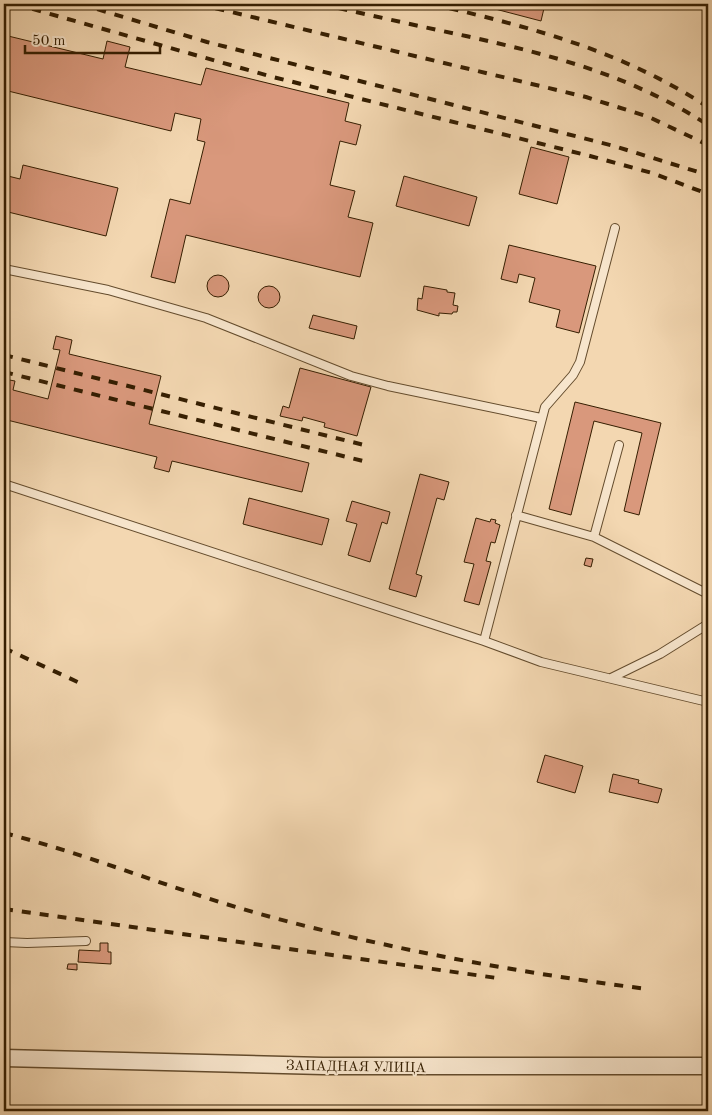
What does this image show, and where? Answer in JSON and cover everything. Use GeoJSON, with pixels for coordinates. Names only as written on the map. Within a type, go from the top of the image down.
{"type":"FeatureCollection","features":[{"type":"Feature","properties":{"kind":"street","name":"ЗАПАДНАЯ УЛИЦА"},"geometry":{"type":"LineString","coordinates":[[4,1058],[333,1066],[708,1066]]}},
{"type":"Feature","properties":{"kind":"lane"},"geometry":{"type":"LineString","coordinates":[[484,641],[541,418],[545,407],[573,376],[580,362],[615,228]]}},
{"type":"Feature","properties":{"kind":"lane"},"geometry":{"type":"LineString","coordinates":[[4,269],[108,290],[198,315],[351,376],[388,386],[541,418]]}},
{"type":"Feature","properties":{"kind":"lane"},"geometry":{"type":"LineString","coordinates":[[594,537],[619,445]]}},
{"type":"Feature","properties":{"kind":"lane"},"geometry":{"type":"LineString","coordinates":[[4,484],[484,641],[541,662],[708,702]]}},
{"type":"Feature","properties":{"kind":"lane"},"geometry":{"type":"LineString","coordinates":[[516,515],[594,537],[708,594]]}},
{"type":"Feature","properties":{"kind":"lane"},"geometry":{"type":"LineString","coordinates":[[611,678],[660,654],[708,624]]}},
{"type":"Feature","properties":{"kind":"lane"},"geometry":{"type":"LineString","coordinates":[[4,942],[26,944],[86,941]]}},
{"type":"Feature","properties":{"kind":"building"},"geometry":{"type":"Polygon","coordinates":[[[476,4],[545,4],[541,21],[476,4]]]}},
{"type":"Feature","properties":{"kind":"building"},"geometry":{"type":"Polygon","coordinates":[[[4,11],[7,12],[4,28],[4,11]]]}},
{"type":"Feature","properties":{"kind":"building"},"geometry":{"type":"Polygon","coordinates":[[[4,35],[103,59],[107,41],[130,47],[125,67],[201,85],[206,68],[349,103],[345,121],[361,125],[356,145],[340,141],[330,185],[355,191],[348,217],[373,223],[360,277],[186,235],[175,283],[151,277],[170,199],[190,204],[205,142],[197,140],[201,119],[175,113],[171,131],[4,90],[4,35]]]}},
{"type":"Feature","properties":{"kind":"building"},"geometry":{"type":"Polygon","coordinates":[[[531,147],[569,157],[557,204],[519,194],[531,147]]]}},
{"type":"Feature","properties":{"kind":"building"},"geometry":{"type":"Polygon","coordinates":[[[23,165],[118,188],[106,236],[4,211],[4,175],[20,179],[23,165]]]}},
{"type":"Feature","properties":{"kind":"building"},"geometry":{"type":"Polygon","coordinates":[[[404,176],[477,197],[469,226],[396,206],[404,176]]]}},
{"type":"Feature","properties":{"kind":"building"},"geometry":{"type":"Polygon","coordinates":[[[509,245],[596,266],[579,333],[556,327],[560,310],[529,302],[535,278],[519,274],[517,283],[501,279],[509,245]]]}},
{"type":"Feature","properties":{"kind":"building"},"geometry":{"type":"Polygon","coordinates":[[[218,275],[226,278],[229,286],[226,294],[218,297],[210,294],[207,286],[210,278],[218,275]]]}},
{"type":"Feature","properties":{"kind":"building"},"geometry":{"type":"Polygon","coordinates":[[[269,286],[277,289],[280,297],[277,305],[269,308],[261,305],[258,297],[261,289],[269,286]]]}},
{"type":"Feature","properties":{"kind":"building"},"geometry":{"type":"Polygon","coordinates":[[[424,286],[455,293],[453,305],[458,306],[457,312],[452,314],[439,313],[439,316],[417,310],[418,298],[422,299],[424,286]]]}},
{"type":"Feature","properties":{"kind":"building"},"geometry":{"type":"Polygon","coordinates":[[[313,315],[357,326],[354,339],[309,328],[313,315]]]}},
{"type":"Feature","properties":{"kind":"building"},"geometry":{"type":"Polygon","coordinates":[[[56,336],[72,340],[69,354],[161,376],[149,424],[309,463],[302,492],[172,461],[169,472],[154,468],[157,457],[7,420],[4,433],[4,379],[15,381],[13,390],[48,399],[60,350],[53,349],[56,336]]]}},
{"type":"Feature","properties":{"kind":"building"},"geometry":{"type":"Polygon","coordinates":[[[300,368],[371,387],[357,436],[324,427],[325,423],[303,417],[302,421],[280,416],[283,406],[289,408],[300,368]]]}},
{"type":"Feature","properties":{"kind":"building"},"geometry":{"type":"Polygon","coordinates":[[[575,402],[661,423],[639,515],[624,511],[642,433],[594,421],[571,515],[549,509],[575,402]]]}},
{"type":"Feature","properties":{"kind":"building"},"geometry":{"type":"Polygon","coordinates":[[[420,474],[449,482],[444,500],[437,498],[416,574],[422,576],[416,597],[389,589],[420,474]]]}},
{"type":"Feature","properties":{"kind":"building"},"geometry":{"type":"Polygon","coordinates":[[[249,498],[329,519],[322,545],[243,524],[249,498]]]}},
{"type":"Feature","properties":{"kind":"building"},"geometry":{"type":"Polygon","coordinates":[[[352,501],[390,512],[387,524],[382,522],[370,562],[348,555],[357,524],[346,521],[352,501]]]}},
{"type":"Feature","properties":{"kind":"building"},"geometry":{"type":"Polygon","coordinates":[[[476,518],[490,522],[491,519],[496,520],[495,523],[500,525],[495,543],[491,542],[486,561],[491,562],[479,605],[464,601],[474,564],[464,562],[476,518]]]}},
{"type":"Feature","properties":{"kind":"building"},"geometry":{"type":"Polygon","coordinates":[[[586,558],[593,559],[591,567],[584,565],[586,558]]]}},
{"type":"Feature","properties":{"kind":"building"},"geometry":{"type":"Polygon","coordinates":[[[545,755],[583,766],[575,793],[537,782],[545,755]]]}},
{"type":"Feature","properties":{"kind":"building"},"geometry":{"type":"Polygon","coordinates":[[[613,774],[639,780],[638,783],[662,789],[658,803],[609,792],[613,774]]]}},
{"type":"Feature","properties":{"kind":"building"},"geometry":{"type":"Polygon","coordinates":[[[100,943],[108,943],[108,952],[111,952],[111,964],[78,962],[79,950],[100,951],[100,943]]]}},
{"type":"Feature","properties":{"kind":"building"},"geometry":{"type":"Polygon","coordinates":[[[68,964],[77,964],[77,970],[67,969],[68,964]]]}},
{"type":"Feature","properties":{"kind":"railway"},"geometry":{"type":"LineString","coordinates":[[15,4],[273,77],[590,156],[652,173],[708,194]]}},
{"type":"Feature","properties":{"kind":"railway"},"geometry":{"type":"LineString","coordinates":[[80,4],[207,42],[614,146],[708,175]]}},
{"type":"Feature","properties":{"kind":"railway"},"geometry":{"type":"LineString","coordinates":[[198,4],[586,97],[649,117],[708,145]]}},
{"type":"Feature","properties":{"kind":"railway"},"geometry":{"type":"LineString","coordinates":[[321,4],[530,51],[591,69],[650,93],[708,125]]}},
{"type":"Feature","properties":{"kind":"railway"},"geometry":{"type":"LineString","coordinates":[[432,4],[505,22],[575,43],[642,70],[708,107]]}},
{"type":"Feature","properties":{"kind":"railway"},"geometry":{"type":"LineString","coordinates":[[705,4],[708,7]]}},
{"type":"Feature","properties":{"kind":"railway"},"geometry":{"type":"LineString","coordinates":[[4,355],[368,446]]}},
{"type":"Feature","properties":{"kind":"railway"},"geometry":{"type":"LineString","coordinates":[[4,372],[363,461]]}},
{"type":"Feature","properties":{"kind":"railway"},"geometry":{"type":"LineString","coordinates":[[4,648],[82,684]]}},
{"type":"Feature","properties":{"kind":"railway"},"geometry":{"type":"LineString","coordinates":[[4,833],[71,852],[204,897],[317,929],[505,968],[647,989]]}},
{"type":"Feature","properties":{"kind":"railway"},"geometry":{"type":"LineString","coordinates":[[4,909],[497,978]]}}]}
